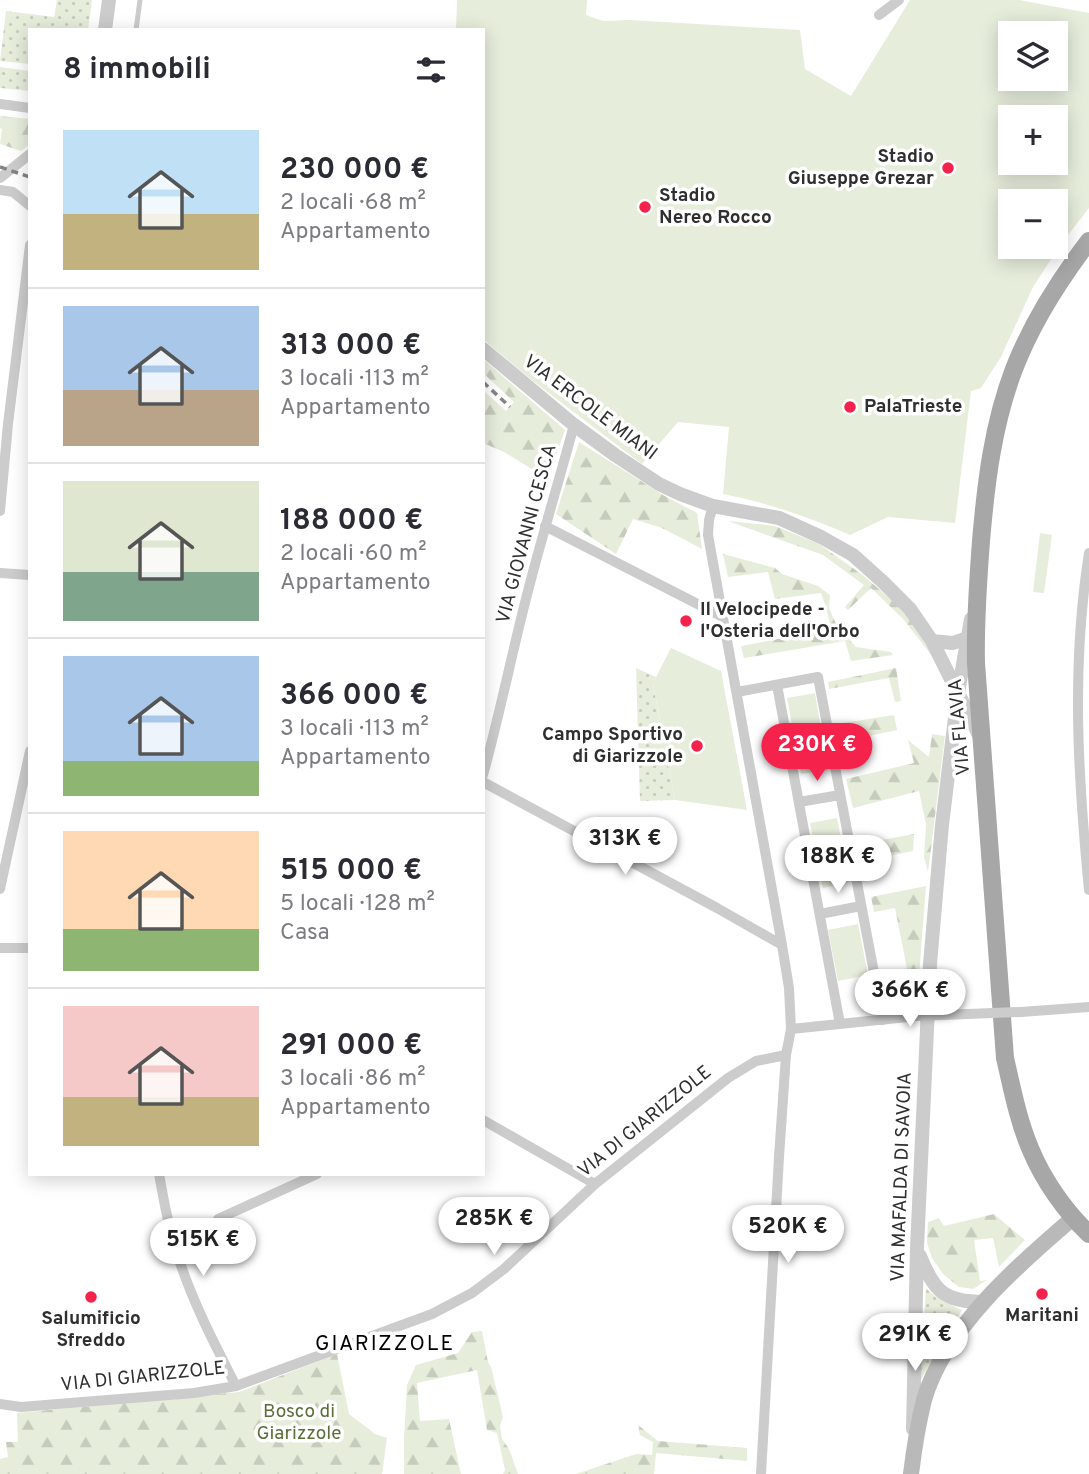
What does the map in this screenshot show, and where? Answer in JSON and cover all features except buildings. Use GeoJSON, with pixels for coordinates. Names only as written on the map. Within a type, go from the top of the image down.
{"type":"FeatureCollection","features":[{"type":"Feature","properties":{"kind":"main road","name":"VIA FLAVIA"},"geometry":{"type":"LineString","coordinates":[[1089,241],[1034,326],[1014,367],[1003,400],[993,439],[985,491],[977,594],[976,663],[1005,1058],[1030,1149],[1044,1176],[1073,1218],[1089,1234]]}},
{"type":"Feature","properties":{"kind":"main road"},"geometry":{"type":"LineString","coordinates":[[911,1473],[925,1398],[938,1366],[957,1336],[983,1302],[1073,1218]]}},
{"type":"Feature","properties":{"kind":"street"},"geometry":{"type":"LineString","coordinates":[[105,28],[108,0]]}},
{"type":"Feature","properties":{"kind":"street"},"geometry":{"type":"LineString","coordinates":[[879,15],[899,0]]}},
{"type":"Feature","properties":{"kind":"street"},"geometry":{"type":"LineString","coordinates":[[0,104],[28,108]]}},
{"type":"Feature","properties":{"kind":"street"},"geometry":{"type":"LineString","coordinates":[[0,178],[28,156]]}},
{"type":"Feature","properties":{"kind":"street"},"geometry":{"type":"LineString","coordinates":[[0,190],[13,192],[28,204]]}},
{"type":"Feature","properties":{"kind":"street"},"geometry":{"type":"LineString","coordinates":[[0,511],[28,261]]}},
{"type":"Feature","properties":{"kind":"street","name":"VIA ERCOLE MIANI"},"geometry":{"type":"LineString","coordinates":[[485,351],[574,425],[659,484],[713,506],[779,518],[853,555],[910,609],[932,641],[983,743]]}},
{"type":"Feature","properties":{"kind":"street","name":"VIA GIOVANNI CESCA"},"geometry":{"type":"LineString","coordinates":[[485,767],[523,610],[574,425]]}},
{"type":"Feature","properties":{"kind":"street"},"geometry":{"type":"LineString","coordinates":[[713,506],[708,535],[789,988],[791,1029],[786,1055],[777,1183],[761,1474]]}},
{"type":"Feature","properties":{"kind":"street"},"geometry":{"type":"LineString","coordinates":[[545,526],[723,617]]}},
{"type":"Feature","properties":{"kind":"street"},"geometry":{"type":"LineString","coordinates":[[1089,553],[1078,661],[1078,739],[1089,891]]}},
{"type":"Feature","properties":{"kind":"street"},"geometry":{"type":"LineString","coordinates":[[0,573],[28,575]]}},
{"type":"Feature","properties":{"kind":"street","name":"VIA MAFALDA DI SAVOIA"},"geometry":{"type":"LineString","coordinates":[[911,1473],[917,1248],[930,964],[942,825],[958,693],[977,594]]}},
{"type":"Feature","properties":{"kind":"street"},"geometry":{"type":"LineString","coordinates":[[932,641],[953,643],[967,638]]}},
{"type":"Feature","properties":{"kind":"street"},"geometry":{"type":"LineString","coordinates":[[737,692],[818,677],[883,1020]]}},
{"type":"Feature","properties":{"kind":"street"},"geometry":{"type":"LineString","coordinates":[[777,685],[840,1024]]}},
{"type":"Feature","properties":{"kind":"street"},"geometry":{"type":"LineString","coordinates":[[0,889],[28,760]]}},
{"type":"Feature","properties":{"kind":"street"},"geometry":{"type":"LineString","coordinates":[[485,783],[782,945]]}},
{"type":"Feature","properties":{"kind":"street"},"geometry":{"type":"LineString","coordinates":[[799,802],[840,795]]}},
{"type":"Feature","properties":{"kind":"street"},"geometry":{"type":"LineString","coordinates":[[820,914],[862,906]]}},
{"type":"Feature","properties":{"kind":"street"},"geometry":{"type":"LineString","coordinates":[[0,948],[28,948]]}},
{"type":"Feature","properties":{"kind":"street"},"geometry":{"type":"LineString","coordinates":[[791,1029],[917,1016],[1089,1007]]}},
{"type":"Feature","properties":{"kind":"street","name":"VIA DI GIARIZZOLE"},"geometry":{"type":"LineString","coordinates":[[0,1404],[21,1407],[194,1393],[236,1386],[432,1314],[472,1293],[504,1269],[595,1184],[728,1078],[756,1061],[786,1055]]}},
{"type":"Feature","properties":{"kind":"street"},"geometry":{"type":"LineString","coordinates":[[485,1121],[595,1184]]}},
{"type":"Feature","properties":{"kind":"street"},"geometry":{"type":"LineString","coordinates":[[159,1176],[177,1255],[236,1386]]}},
{"type":"Feature","properties":{"kind":"street"},"geometry":{"type":"LineString","coordinates":[[218,1219],[313,1176]]}},
{"type":"Feature","properties":{"kind":"street"},"geometry":{"type":"LineString","coordinates":[[917,1248],[928,1276],[938,1289],[954,1300],[983,1302]]}},
{"type":"Feature","properties":{"kind":"lane"},"geometry":{"type":"LineString","coordinates":[[136,28],[140,0]]}},
{"type":"Feature","properties":{"kind":"green space"},"geometry":{"type":"Polygon","coordinates":[[[57,0],[92,0],[88,28],[28,28],[28,64],[0,61],[6,11],[54,17],[57,0]]]}},
{"type":"Feature","properties":{"kind":"green space"},"geometry":{"type":"Polygon","coordinates":[[[457,0],[587,0],[586,15],[603,21],[630,20],[800,30],[805,69],[851,96],[910,0],[1019,0],[1089,13],[1089,208],[1068,235],[1068,189],[998,189],[998,259],[1051,259],[1033,287],[1001,357],[981,388],[971,391],[955,523],[888,517],[850,535],[788,511],[723,494],[729,427],[678,422],[642,464],[485,341],[485,28],[456,28],[457,0]]]}},
{"type":"Feature","properties":{"kind":"green space"},"geometry":{"type":"Polygon","coordinates":[[[0,67],[28,71],[28,91],[0,88],[0,67]]]}},
{"type":"Feature","properties":{"kind":"green space"},"geometry":{"type":"Polygon","coordinates":[[[0,116],[28,119],[28,146],[21,151],[0,144],[0,116]]]}},
{"type":"Feature","properties":{"kind":"green space"},"geometry":{"type":"Polygon","coordinates":[[[485,361],[565,430],[548,479],[504,452],[485,444],[485,392],[506,411],[514,402],[485,375],[485,361]]]}},
{"type":"Feature","properties":{"kind":"green space"},"geometry":{"type":"Polygon","coordinates":[[[579,442],[663,495],[697,513],[702,549],[662,528],[633,519],[616,554],[556,514],[579,442]]]}},
{"type":"Feature","properties":{"kind":"green space"},"geometry":{"type":"Polygon","coordinates":[[[728,521],[775,526],[819,544],[864,576],[905,612],[936,661],[903,619],[871,588],[848,610],[845,607],[864,585],[823,555],[728,521]]]}},
{"type":"Feature","properties":{"kind":"green space"},"geometry":{"type":"Polygon","coordinates":[[[1040,533],[1052,535],[1044,593],[1033,592],[1040,533]]]}},
{"type":"Feature","properties":{"kind":"green space"},"geometry":{"type":"Polygon","coordinates":[[[723,554],[775,568],[782,574],[818,586],[830,595],[829,608],[837,626],[856,647],[891,652],[893,655],[851,661],[845,641],[744,658],[741,646],[831,629],[821,593],[775,599],[768,572],[728,577],[723,554]]]}},
{"type":"Feature","properties":{"kind":"green space","name":"Campo Sportivo di Giarizzole"},"geometry":{"type":"Polygon","coordinates":[[[671,648],[721,671],[747,810],[675,800],[668,764],[663,764],[656,728],[661,726],[653,683],[671,648]]]}},
{"type":"Feature","properties":{"kind":"green space"},"geometry":{"type":"Polygon","coordinates":[[[636,668],[656,677],[653,683],[661,727],[657,728],[675,800],[640,801],[636,668]]]}},
{"type":"Feature","properties":{"kind":"green space"},"geometry":{"type":"Polygon","coordinates":[[[896,668],[901,701],[895,702],[889,678],[829,689],[828,682],[896,668]]]}},
{"type":"Feature","properties":{"kind":"green space"},"geometry":{"type":"Polygon","coordinates":[[[815,693],[828,770],[801,774],[787,698],[815,693]]]}},
{"type":"Feature","properties":{"kind":"green space"},"geometry":{"type":"Polygon","coordinates":[[[894,715],[897,730],[840,742],[837,724],[894,715]]]}},
{"type":"Feature","properties":{"kind":"green space"},"geometry":{"type":"Polygon","coordinates":[[[932,734],[945,736],[928,872],[924,857],[926,824],[919,791],[853,808],[846,779],[914,763],[908,740],[929,757],[932,734]]]}},
{"type":"Feature","properties":{"kind":"green space"},"geometry":{"type":"Polygon","coordinates":[[[837,818],[849,882],[823,888],[810,823],[837,818]]]}},
{"type":"Feature","properties":{"kind":"green space"},"geometry":{"type":"Polygon","coordinates":[[[914,834],[913,851],[864,861],[860,844],[914,834]]]}},
{"type":"Feature","properties":{"kind":"green space"},"geometry":{"type":"Polygon","coordinates":[[[926,886],[917,1002],[907,1002],[909,979],[895,908],[874,912],[871,897],[926,886]]]}},
{"type":"Feature","properties":{"kind":"green space"},"geometry":{"type":"Polygon","coordinates":[[[858,924],[868,975],[838,981],[828,930],[858,924]]]}},
{"type":"Feature","properties":{"kind":"green space"},"geometry":{"type":"Polygon","coordinates":[[[994,1214],[1025,1240],[999,1267],[993,1238],[974,1240],[980,1281],[987,1280],[973,1289],[959,1287],[943,1274],[932,1258],[927,1243],[928,1222],[939,1218],[944,1226],[994,1214]]]}},
{"type":"Feature","properties":{"kind":"green space"},"geometry":{"type":"Polygon","coordinates":[[[926,1288],[938,1298],[962,1310],[920,1381],[926,1288]]]}},
{"type":"Feature","properties":{"kind":"green space"},"geometry":{"type":"Polygon","coordinates":[[[482,1331],[503,1417],[500,1426],[502,1439],[509,1449],[518,1474],[503,1474],[505,1470],[497,1433],[487,1430],[477,1370],[417,1383],[420,1421],[449,1419],[461,1474],[404,1474],[407,1385],[416,1365],[458,1353],[472,1332],[482,1331]]]}},
{"type":"Feature","properties":{"kind":"green space","name":"Bosco di Giarizzole"},"geometry":{"type":"Polygon","coordinates":[[[337,1354],[349,1414],[375,1434],[387,1438],[382,1474],[0,1474],[0,1459],[8,1457],[6,1442],[18,1442],[17,1413],[239,1392],[337,1354]]]}},
{"type":"Feature","properties":{"kind":"green space"},"geometry":{"type":"Polygon","coordinates":[[[638,1425],[658,1441],[747,1448],[747,1461],[656,1453],[654,1474],[576,1474],[636,1454],[652,1455],[653,1442],[640,1435],[638,1425]]]}},
{"type":"Feature","properties":{"kind":"railway"},"geometry":{"type":"LineString","coordinates":[[0,167],[28,176]]}},
{"type":"Feature","properties":{"kind":"railway"},"geometry":{"type":"LineString","coordinates":[[485,384],[510,407]]}},
{"type":"Feature","properties":{"kind":"place","name":"Stadio Giuseppe Grezar"},"geometry":{"type":"Point","coordinates":[948,168]}},
{"type":"Feature","properties":{"kind":"place","name":"Stadio Nereo Rocco"},"geometry":{"type":"Point","coordinates":[645,207]}},
{"type":"Feature","properties":{"kind":"place","name":"PalaTrieste"},"geometry":{"type":"Point","coordinates":[850,407]}},
{"type":"Feature","properties":{"kind":"place","name":"Il Velocipede - l'Osteria dell'Orbo"},"geometry":{"type":"Point","coordinates":[686,621]}},
{"type":"Feature","properties":{"kind":"place","name":"Campo Sportivo di Giarizzole"},"geometry":{"type":"Point","coordinates":[697,746]}},
{"type":"Feature","properties":{"kind":"place","name":"Maritani"},"geometry":{"type":"Point","coordinates":[1042,1294]}},
{"type":"Feature","properties":{"kind":"place","name":"Salumificio Sfreddo"},"geometry":{"type":"Point","coordinates":[91,1297]}},
{"type":"Feature","properties":{"kind":"district","name":"GIARIZZOLE"},"geometry":{"type":"Point","coordinates":[385,1344]}}]}
